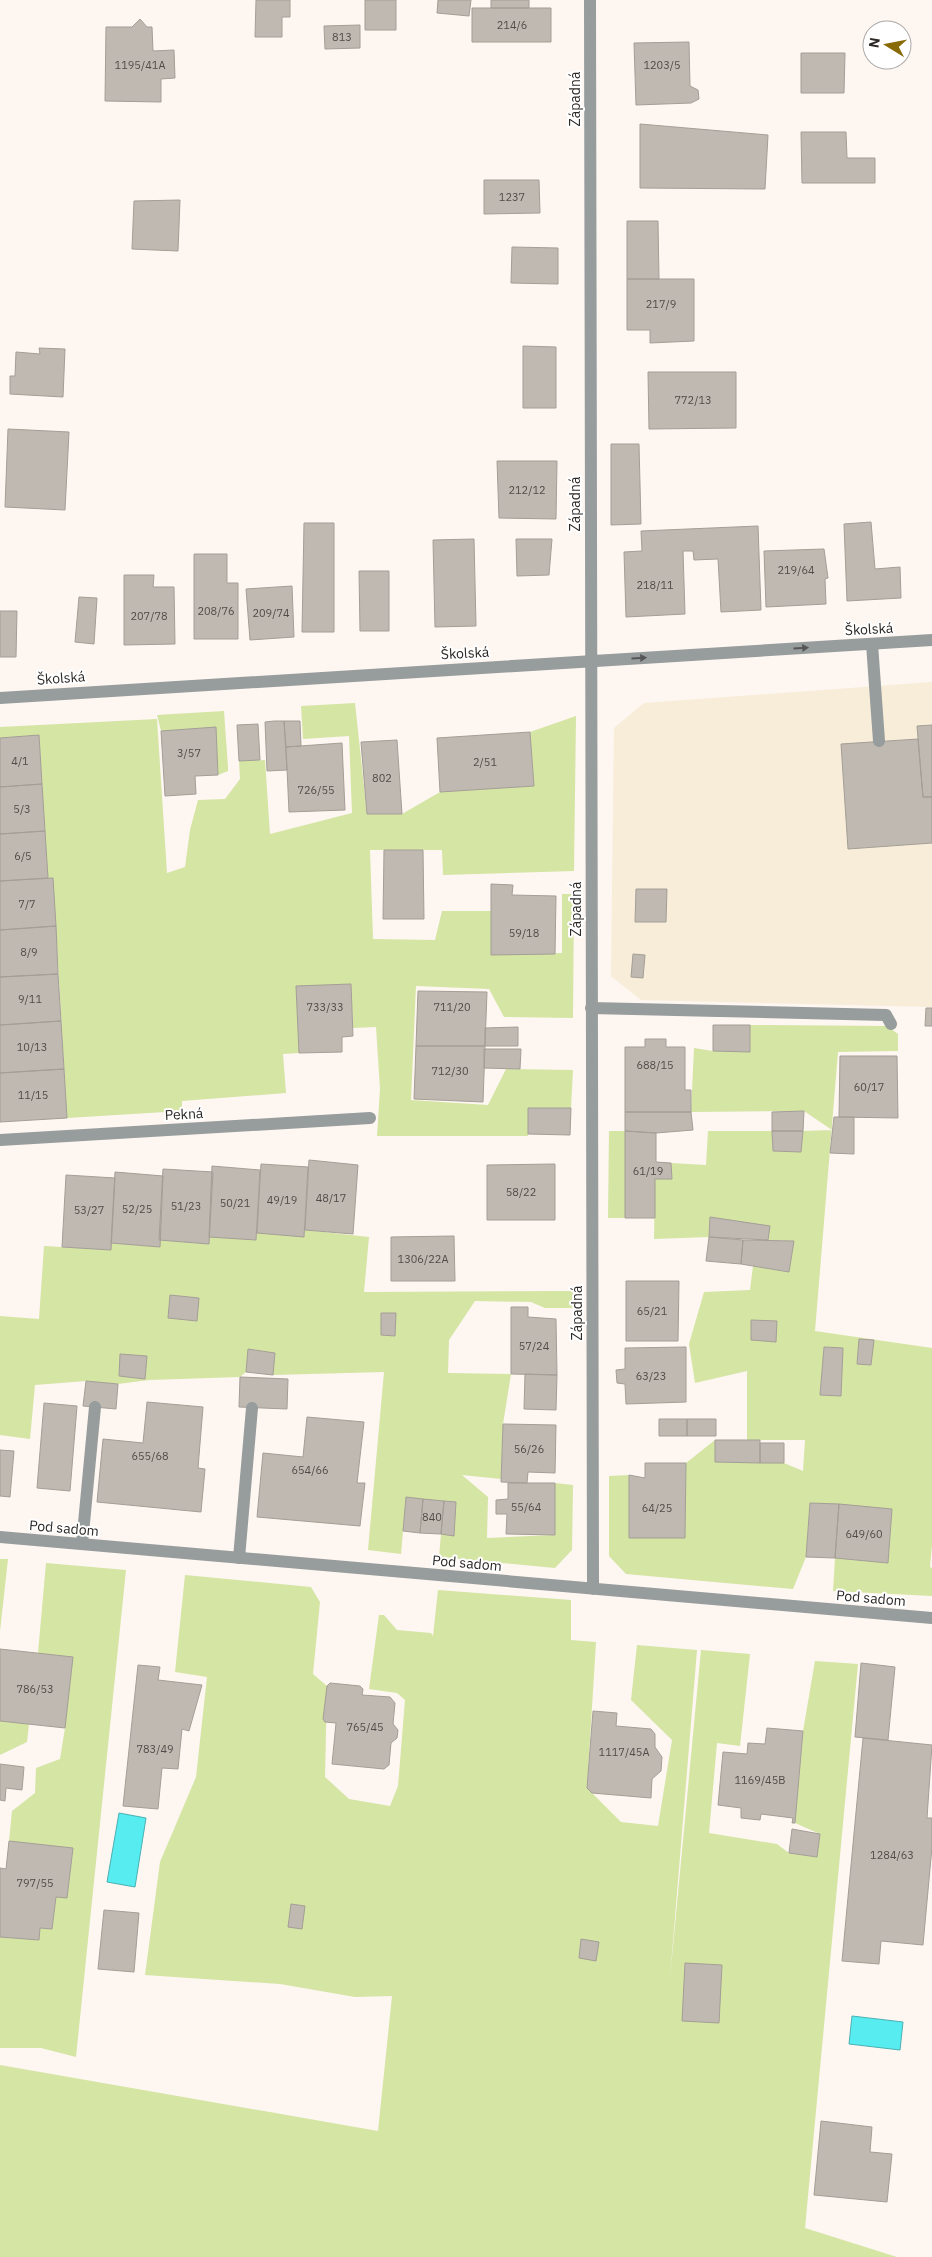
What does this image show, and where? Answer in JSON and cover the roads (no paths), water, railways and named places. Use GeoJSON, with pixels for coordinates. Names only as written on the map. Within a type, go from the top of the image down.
{"type":"FeatureCollection","features":[{"type":"Feature","properties":{"kind":"street","name":"Západná"},"geometry":{"type":"LineString","coordinates":[[590,0],[593,1589]]}},
{"type":"Feature","properties":{"kind":"street","name":"Školská"},"geometry":{"type":"LineString","coordinates":[[0,698],[932,640]]}},
{"type":"Feature","properties":{"kind":"street"},"geometry":{"type":"LineString","coordinates":[[872,644],[879,741]]}},
{"type":"Feature","properties":{"kind":"street"},"geometry":{"type":"LineString","coordinates":[[591,1008],[886,1015],[891,1024]]}},
{"type":"Feature","properties":{"kind":"street","name":"Pekná"},"geometry":{"type":"LineString","coordinates":[[0,1140],[370,1118]]}},
{"type":"Feature","properties":{"kind":"street"},"geometry":{"type":"LineString","coordinates":[[82,1544],[95,1407]]}},
{"type":"Feature","properties":{"kind":"street"},"geometry":{"type":"LineString","coordinates":[[239,1558],[252,1408]]}},
{"type":"Feature","properties":{"kind":"street","name":"Pod sadom"},"geometry":{"type":"LineString","coordinates":[[0,1537],[932,1618]]}},
{"type":"Feature","properties":{"kind":"water"},"geometry":{"type":"Polygon","coordinates":[[[119,1813],[146,1818],[135,1887],[107,1882],[119,1813]]]}},
{"type":"Feature","properties":{"kind":"water"},"geometry":{"type":"Polygon","coordinates":[[[852,2016],[903,2022],[900,2050],[849,2044],[852,2016]]]}}]}
